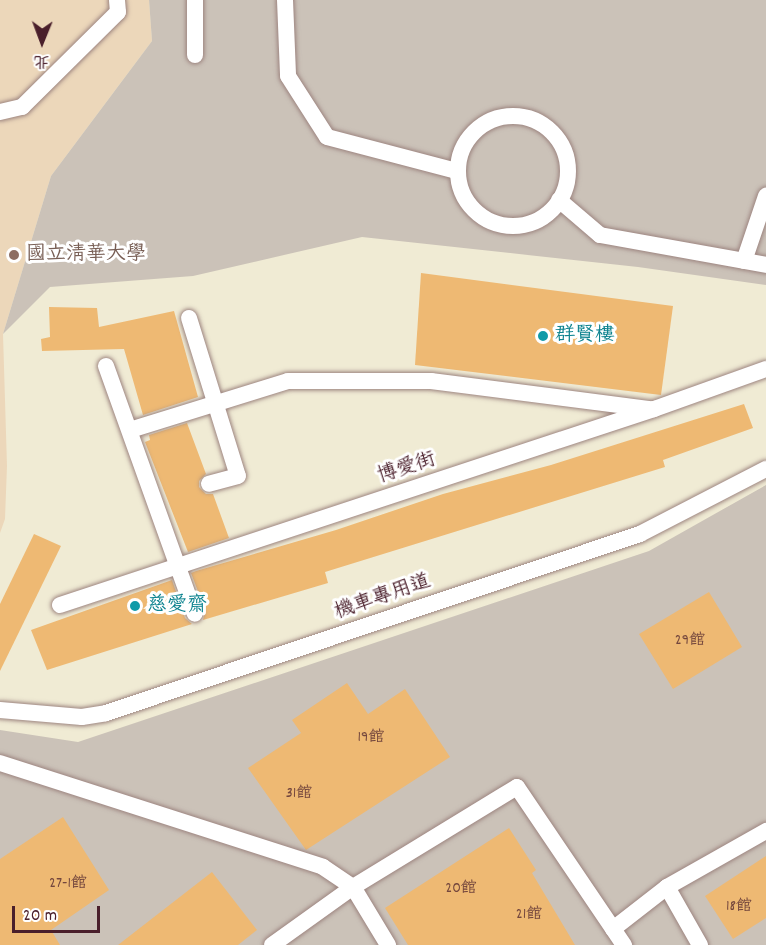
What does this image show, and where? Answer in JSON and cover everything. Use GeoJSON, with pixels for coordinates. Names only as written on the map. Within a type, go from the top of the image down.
{"type":"FeatureCollection","features":[{"type":"Feature","properties":{"kind":"lane"},"geometry":{"type":"LineString","coordinates":[[0,112],[22,107],[118,12],[117,0]]}},
{"type":"Feature","properties":{"kind":"lane"},"geometry":{"type":"LineString","coordinates":[[195,0],[195,55]]}},
{"type":"Feature","properties":{"kind":"lane"},"geometry":{"type":"LineString","coordinates":[[285,0],[288,76],[327,138],[457,171]]}},
{"type":"Feature","properties":{"kind":"lane"},"geometry":{"type":"LineString","coordinates":[[518,116],[536,121],[552,131],[562,147],[568,165],[567,183],[559,200],[548,214],[532,222],[515,226],[497,224],[481,216],[468,204],[460,188],[457,171],[464,145],[482,124],[499,117],[518,116]]}},
{"type":"Feature","properties":{"kind":"lane"},"geometry":{"type":"LineString","coordinates":[[744,261],[766,196]]}},
{"type":"Feature","properties":{"kind":"lane"},"geometry":{"type":"LineString","coordinates":[[559,200],[600,235],[766,265]]}},
{"type":"Feature","properties":{"kind":"lane"},"geometry":{"type":"LineString","coordinates":[[189,318],[238,476],[209,484]]}},
{"type":"Feature","properties":{"kind":"lane"},"geometry":{"type":"LineString","coordinates":[[106,366],[195,614]]}},
{"type":"Feature","properties":{"kind":"lane","name":"博愛街"},"geometry":{"type":"LineString","coordinates":[[60,605],[654,409],[766,369]]}},
{"type":"Feature","properties":{"kind":"lane"},"geometry":{"type":"LineString","coordinates":[[129,430],[288,381],[431,381],[654,409]]}},
{"type":"Feature","properties":{"kind":"lane","name":"機車專用道"},"geometry":{"type":"LineString","coordinates":[[0,710],[82,717],[106,713],[640,534],[766,469]]}},
{"type":"Feature","properties":{"kind":"lane"},"geometry":{"type":"LineString","coordinates":[[0,763],[323,867],[353,887],[388,945]]}},
{"type":"Feature","properties":{"kind":"lane"},"geometry":{"type":"LineString","coordinates":[[272,945],[353,887],[517,787],[624,945]]}},
{"type":"Feature","properties":{"kind":"lane"},"geometry":{"type":"LineString","coordinates":[[613,928],[667,888],[766,831]]}},
{"type":"Feature","properties":{"kind":"lane"},"geometry":{"type":"LineString","coordinates":[[667,888],[700,945]]}},
{"type":"Feature","properties":{"kind":"shaded area","name":"國立清華大學"},"geometry":{"type":"Polygon","coordinates":[[[0,0],[149,0],[152,41],[51,176],[3,334],[7,466],[5,519],[0,533],[0,0]]]}},
{"type":"Feature","properties":{"kind":"shaded area"},"geometry":{"type":"Polygon","coordinates":[[[149,0],[766,0],[766,285],[638,267],[362,237],[193,276],[50,287],[3,334],[51,176],[152,41],[149,0]]]}},
{"type":"Feature","properties":{"kind":"shaded area"},"geometry":{"type":"Polygon","coordinates":[[[766,485],[766,945],[0,945],[0,730],[78,742],[649,551],[766,485]]]}},
{"type":"Feature","properties":{"kind":"building","name":"群賢樓"},"geometry":{"type":"Polygon","coordinates":[[[421,273],[673,306],[661,395],[415,365],[421,273]]]}},
{"type":"Feature","properties":{"kind":"building"},"geometry":{"type":"Polygon","coordinates":[[[49,307],[97,308],[99,327],[174,311],[198,397],[143,415],[124,349],[42,351],[41,339],[50,337],[49,307]]]}},
{"type":"Feature","properties":{"kind":"building"},"geometry":{"type":"Polygon","coordinates":[[[744,404],[753,428],[663,460],[665,467],[325,572],[328,583],[203,620],[205,610],[191,573],[196,571],[336,530],[443,494],[551,465],[744,404]]]}},
{"type":"Feature","properties":{"kind":"building"},"geometry":{"type":"Polygon","coordinates":[[[187,423],[206,474],[199,481],[199,487],[206,494],[213,494],[229,538],[188,552],[145,442],[150,440],[149,435],[187,423]]]}},
{"type":"Feature","properties":{"kind":"building"},"geometry":{"type":"Polygon","coordinates":[[[34,534],[61,546],[0,671],[0,604],[34,534]]]}},
{"type":"Feature","properties":{"kind":"building","name":"慈愛齋"},"geometry":{"type":"Polygon","coordinates":[[[172,580],[185,618],[192,624],[47,670],[31,630],[172,580]]]}},
{"type":"Feature","properties":{"kind":"building"},"geometry":{"type":"Polygon","coordinates":[[[709,592],[742,647],[673,689],[639,634],[709,592]]]}},
{"type":"Feature","properties":{"kind":"building"},"geometry":{"type":"Polygon","coordinates":[[[347,683],[368,714],[405,689],[450,757],[306,850],[248,768],[301,733],[292,720],[347,683]]]}},
{"type":"Feature","properties":{"kind":"building"},"geometry":{"type":"Polygon","coordinates":[[[63,817],[109,890],[51,930],[60,945],[0,945],[0,859],[63,817]]]}},
{"type":"Feature","properties":{"kind":"building"},"geometry":{"type":"Polygon","coordinates":[[[509,828],[536,870],[532,873],[575,945],[408,945],[385,908],[509,828]]]}},
{"type":"Feature","properties":{"kind":"building"},"geometry":{"type":"Polygon","coordinates":[[[766,856],[766,918],[733,939],[705,896],[766,856]]]}},
{"type":"Feature","properties":{"kind":"building"},"geometry":{"type":"Polygon","coordinates":[[[212,872],[257,930],[238,945],[118,945],[212,872]]]}},
{"type":"Feature","properties":{"kind":"place","name":"國立清華大學"},"geometry":{"type":"Point","coordinates":[14,255]}},
{"type":"Feature","properties":{"kind":"place","name":"群賢樓"},"geometry":{"type":"Point","coordinates":[543,336]}},
{"type":"Feature","properties":{"kind":"place","name":"慈愛齋"},"geometry":{"type":"Point","coordinates":[135,606]}}]}
